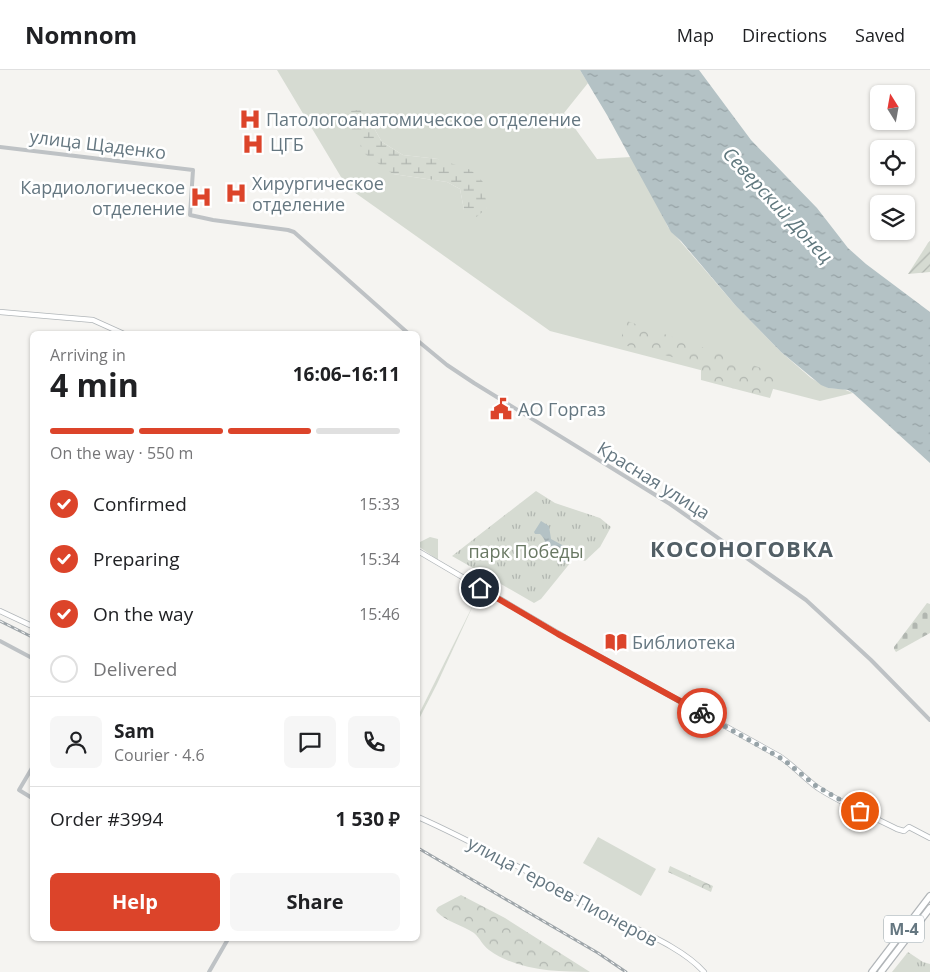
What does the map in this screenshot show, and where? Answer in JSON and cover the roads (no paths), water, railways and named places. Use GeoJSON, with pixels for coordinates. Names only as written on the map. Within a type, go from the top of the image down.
{"type":"FeatureCollection","features":[{"type":"Feature","properties":{"kind":"highway","name":"М-4"},"geometry":{"type":"LineString","coordinates":[[872,972],[930,896]]}},
{"type":"Feature","properties":{"kind":"highway","name":"М-4"},"geometry":{"type":"LineString","coordinates":[[881,972],[930,908]]}},
{"type":"Feature","properties":{"kind":"main road"},"geometry":{"type":"LineString","coordinates":[[0,312],[93,320],[117,331]]}},
{"type":"Feature","properties":{"kind":"main road"},"geometry":{"type":"LineString","coordinates":[[420,553],[558,634],[779,756],[798,769],[816,786],[900,830],[908,829],[930,838]]}},
{"type":"Feature","properties":{"kind":"main road"},"geometry":{"type":"LineString","coordinates":[[0,611],[30,625]]}},
{"type":"Feature","properties":{"kind":"main road","name":"улица Героев Пионеров"},"geometry":{"type":"LineString","coordinates":[[420,818],[484,848],[648,935],[682,954],[704,972]]}},
{"type":"Feature","properties":{"kind":"street","name":"улица Щаденко"},"geometry":{"type":"LineString","coordinates":[[0,147],[193,170],[190,215],[294,232],[406,331]]}},
{"type":"Feature","properties":{"kind":"street","name":"Красная улица"},"geometry":{"type":"LineString","coordinates":[[420,343],[446,365],[692,518],[806,600],[872,660],[930,720]]}},
{"type":"Feature","properties":{"kind":"street"},"geometry":{"type":"LineString","coordinates":[[0,640],[30,657]]}},
{"type":"Feature","properties":{"kind":"street"},"geometry":{"type":"LineString","coordinates":[[30,771],[19,790],[30,797]]}},
{"type":"Feature","properties":{"kind":"street"},"geometry":{"type":"LineString","coordinates":[[209,972],[227,941]]}},
{"type":"Feature","properties":{"kind":"water","name":"Северский Донец"},"geometry":{"type":"Polygon","coordinates":[[[580,70],[699,70],[751,140],[817,208],[848,248],[866,264],[930,312],[930,463],[853,393],[848,390],[828,388],[821,385],[781,352],[736,306],[681,241],[671,232],[607,115],[580,70]]]}},
{"type":"Feature","properties":{"kind":"water"},"geometry":{"type":"Polygon","coordinates":[[[541,521],[549,526],[551,539],[564,546],[571,555],[566,563],[545,549],[543,537],[540,534],[535,534],[534,532],[541,521]]]}},
{"type":"Feature","properties":{"kind":"railway"},"geometry":{"type":"LineString","coordinates":[[0,621],[30,636]]}},
{"type":"Feature","properties":{"kind":"railway"},"geometry":{"type":"LineString","coordinates":[[420,849],[598,953],[626,972]]}},
{"type":"Feature","properties":{"kind":"place","name":"Патологоанатомическое отделение"},"geometry":{"type":"Point","coordinates":[250,119]}},
{"type":"Feature","properties":{"kind":"place","name":"ЦГБ"},"geometry":{"type":"Point","coordinates":[253,144]}},
{"type":"Feature","properties":{"kind":"place","name":"Хирургическое отделение"},"geometry":{"type":"Point","coordinates":[236,193]}},
{"type":"Feature","properties":{"kind":"place","name":"Кардиологическое отделение"},"geometry":{"type":"Point","coordinates":[201,197]}},
{"type":"Feature","properties":{"kind":"place","name":"АО Горгаз"},"geometry":{"type":"Point","coordinates":[501,409]}},
{"type":"Feature","properties":{"kind":"place","name":"Библиотека"},"geometry":{"type":"Point","coordinates":[616,642]}},
{"type":"Feature","properties":{"kind":"district","name":"КОСОНОГОВКА"},"geometry":{"type":"Point","coordinates":[742,548]}},
{"type":"Feature","properties":{"kind":"park label","name":"парк Победы"},"geometry":{"type":"Point","coordinates":[526,551]}}]}
